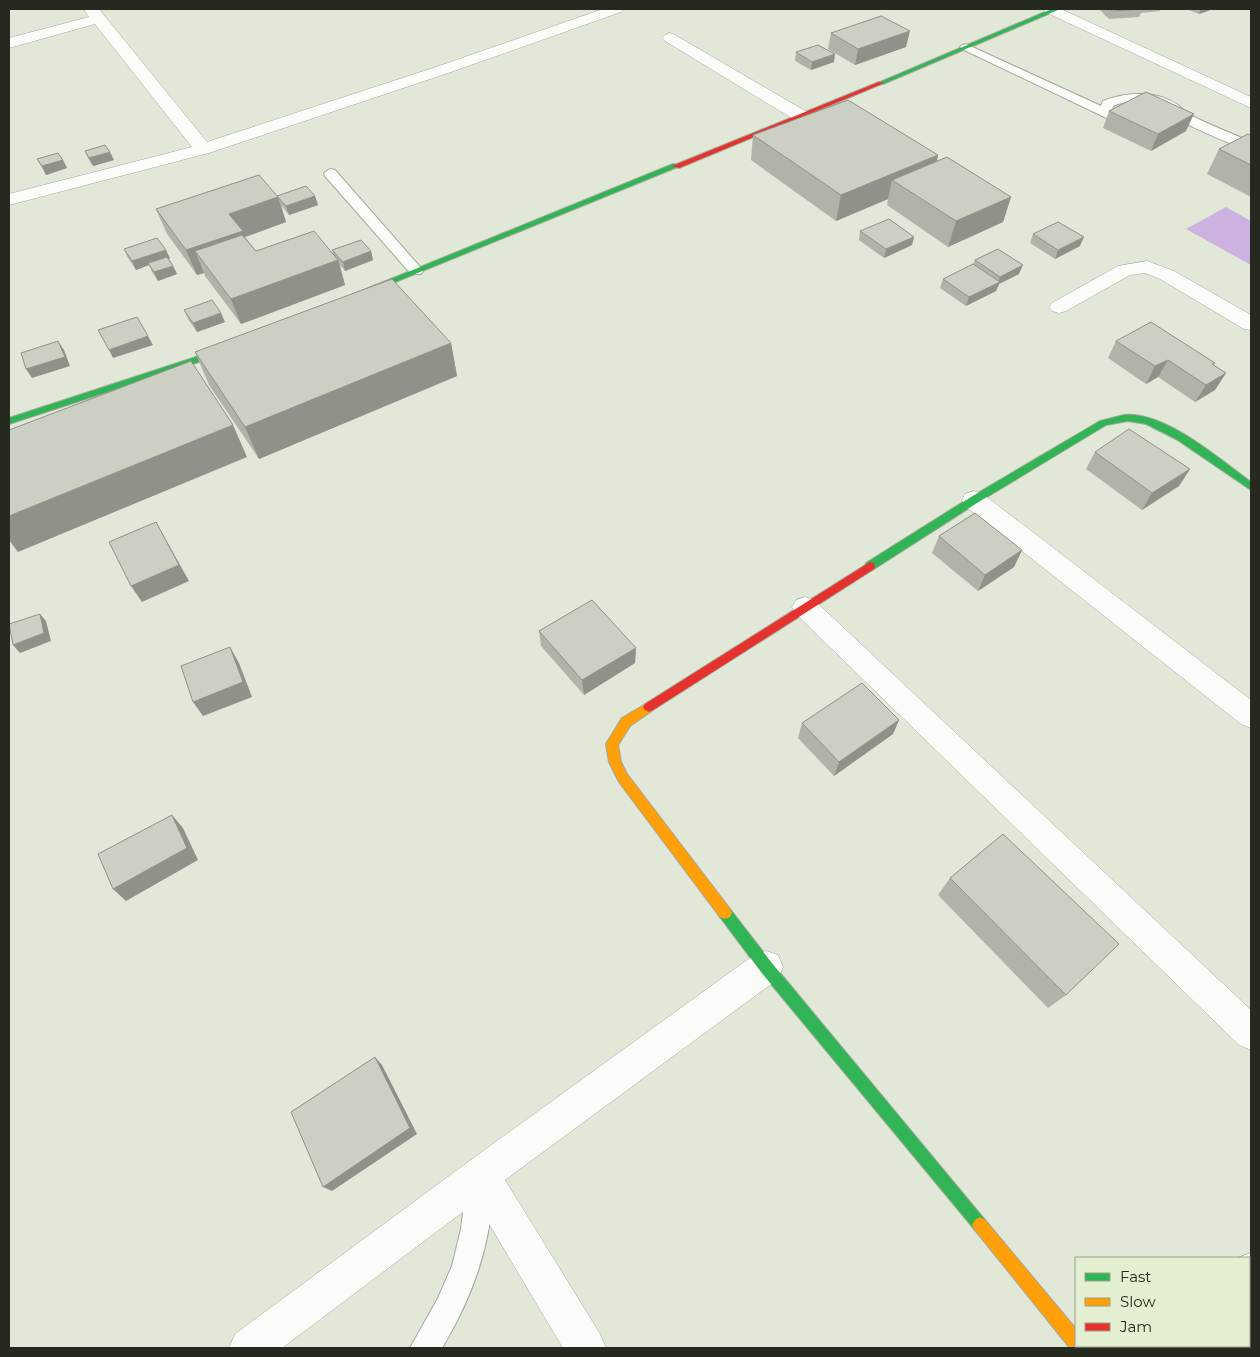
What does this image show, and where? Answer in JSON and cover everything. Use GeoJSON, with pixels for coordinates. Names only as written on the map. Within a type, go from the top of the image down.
{"type":"FeatureCollection","features":[{"type":"Feature","properties":{"kind":"street"},"geometry":{"type":"LineString","coordinates":[[9,200],[203,149],[445,69],[616,9]]}},
{"type":"Feature","properties":{"kind":"street"},"geometry":{"type":"LineString","coordinates":[[344,300],[801,116],[1053,9],[1251,103]]}},
{"type":"Feature","properties":{"kind":"street"},"geometry":{"type":"LineString","coordinates":[[9,43],[94,14],[203,149]]}},
{"type":"Feature","properties":{"kind":"street"},"geometry":{"type":"LineString","coordinates":[[670,38],[801,116]]}},
{"type":"Feature","properties":{"kind":"street"},"geometry":{"type":"LineString","coordinates":[[1059,307],[1125,270],[1147,267],[1167,275],[1251,324]]}},
{"type":"Feature","properties":{"kind":"street"},"geometry":{"type":"LineString","coordinates":[[9,421],[202,358],[246,340]]}},
{"type":"Feature","properties":{"kind":"street"},"geometry":{"type":"LineString","coordinates":[[1075,1341],[766,967],[623,778],[615,762],[612,744],[626,722],[974,500],[1104,423],[1135,416],[1150,421],[1165,428],[1251,487]]}},
{"type":"Feature","properties":{"kind":"street"},"geometry":{"type":"LineString","coordinates":[[974,500],[1251,716]]}},
{"type":"Feature","properties":{"kind":"street"},"geometry":{"type":"LineString","coordinates":[[805,607],[1251,1033]]}},
{"type":"Feature","properties":{"kind":"street"},"geometry":{"type":"LineString","coordinates":[[249,1348],[766,967]]}},
{"type":"Feature","properties":{"kind":"street"},"geometry":{"type":"LineString","coordinates":[[481,1176],[586,1348]]}},
{"type":"Feature","properties":{"kind":"lane"},"geometry":{"type":"LineString","coordinates":[[966,47],[1119,119]]}},
{"type":"Feature","properties":{"kind":"lane"},"geometry":{"type":"LineString","coordinates":[[1105,113],[1107,104],[1119,98],[1136,97],[1156,100],[1173,107],[1183,117],[1251,146]]}},
{"type":"Feature","properties":{"kind":"lane"},"geometry":{"type":"LineString","coordinates":[[1167,122],[1183,117]]}},
{"type":"Feature","properties":{"kind":"lane"},"geometry":{"type":"LineString","coordinates":[[330,173],[416,271]]}},
{"type":"Feature","properties":{"kind":"lane"},"geometry":{"type":"LineString","coordinates":[[425,1348],[438,1328],[460,1281],[474,1236],[481,1176]]}},
{"type":"Feature","properties":{"kind":"shaded area"},"geometry":{"type":"Polygon","coordinates":[[[1226,207],[1251,221],[1251,265],[1186,229],[1226,207]]]}},
{"type":"Feature","properties":{"kind":"building"},"geometry":{"type":"Polygon","coordinates":[[[1110,9],[1142,9],[1112,11],[1110,9]]]}},
{"type":"Feature","properties":{"kind":"building"},"geometry":{"type":"Polygon","coordinates":[[[881,16],[910,31],[858,49],[831,33],[881,16]]]}},
{"type":"Feature","properties":{"kind":"building"},"geometry":{"type":"Polygon","coordinates":[[[818,45],[835,54],[812,62],[796,52],[818,45]]]}},
{"type":"Feature","properties":{"kind":"building"},"geometry":{"type":"Polygon","coordinates":[[[1146,92],[1194,114],[1158,134],[1109,111],[1146,92]]]}},
{"type":"Feature","properties":{"kind":"building"},"geometry":{"type":"Polygon","coordinates":[[[848,100],[938,155],[841,195],[753,135],[848,100]]]}},
{"type":"Feature","properties":{"kind":"building"},"geometry":{"type":"Polygon","coordinates":[[[1248,134],[1251,136],[1251,165],[1219,149],[1248,134]]]}},
{"type":"Feature","properties":{"kind":"building"},"geometry":{"type":"Polygon","coordinates":[[[105,145],[110,152],[89,158],[85,151],[105,145]]]}},
{"type":"Feature","properties":{"kind":"building"},"geometry":{"type":"Polygon","coordinates":[[[58,153],[63,160],[42,166],[37,159],[58,153]]]}},
{"type":"Feature","properties":{"kind":"building"},"geometry":{"type":"Polygon","coordinates":[[[947,157],[1011,197],[956,221],[892,180],[947,157]]]}},
{"type":"Feature","properties":{"kind":"building"},"geometry":{"type":"Polygon","coordinates":[[[259,175],[278,197],[229,214],[243,231],[186,250],[156,209],[259,175]]]}},
{"type":"Feature","properties":{"kind":"building"},"geometry":{"type":"Polygon","coordinates":[[[306,186],[315,196],[286,206],[277,196],[306,186]]]}},
{"type":"Feature","properties":{"kind":"building"},"geometry":{"type":"Polygon","coordinates":[[[889,219],[914,237],[886,249],[860,231],[889,219]]]}},
{"type":"Feature","properties":{"kind":"building"},"geometry":{"type":"Polygon","coordinates":[[[1058,222],[1084,237],[1058,250],[1033,234],[1058,222]]]}},
{"type":"Feature","properties":{"kind":"building"},"geometry":{"type":"Polygon","coordinates":[[[314,231],[338,260],[231,299],[195,251],[242,235],[256,251],[314,231]]]}},
{"type":"Feature","properties":{"kind":"building"},"geometry":{"type":"Polygon","coordinates":[[[157,238],[166,250],[132,261],[124,249],[157,238]]]}},
{"type":"Feature","properties":{"kind":"building"},"geometry":{"type":"Polygon","coordinates":[[[361,240],[371,251],[343,262],[332,250],[361,240]]]}},
{"type":"Feature","properties":{"kind":"building"},"geometry":{"type":"Polygon","coordinates":[[[998,249],[1023,265],[1000,277],[975,260],[998,249]]]}},
{"type":"Feature","properties":{"kind":"building"},"geometry":{"type":"Polygon","coordinates":[[[167,257],[173,266],[154,272],[148,263],[167,257]]]}},
{"type":"Feature","properties":{"kind":"building"},"geometry":{"type":"Polygon","coordinates":[[[973,264],[1000,282],[969,297],[943,279],[973,264]]]}},
{"type":"Feature","properties":{"kind":"building"},"geometry":{"type":"Polygon","coordinates":[[[392,279],[451,343],[245,427],[195,352],[392,279]]]}},
{"type":"Feature","properties":{"kind":"building"},"geometry":{"type":"Polygon","coordinates":[[[212,300],[221,313],[193,323],[184,310],[212,300]]]}},
{"type":"Feature","properties":{"kind":"building"},"geometry":{"type":"Polygon","coordinates":[[[137,317],[148,336],[109,350],[98,330],[137,317]]]}},
{"type":"Feature","properties":{"kind":"building"},"geometry":{"type":"Polygon","coordinates":[[[1151,322],[1215,363],[1212,364],[1226,373],[1206,385],[1168,360],[1155,366],[1116,341],[1151,322]]]}},
{"type":"Feature","properties":{"kind":"building"},"geometry":{"type":"Polygon","coordinates":[[[58,341],[65,357],[26,369],[21,353],[58,341]]]}},
{"type":"Feature","properties":{"kind":"building"},"geometry":{"type":"Polygon","coordinates":[[[191,361],[233,425],[9,516],[9,430],[191,361]]]}},
{"type":"Feature","properties":{"kind":"building"},"geometry":{"type":"Polygon","coordinates":[[[1129,429],[1190,469],[1152,493],[1095,452],[1129,429]]]}},
{"type":"Feature","properties":{"kind":"building"},"geometry":{"type":"Polygon","coordinates":[[[975,513],[1022,550],[985,575],[939,536],[975,513]]]}},
{"type":"Feature","properties":{"kind":"building"},"geometry":{"type":"Polygon","coordinates":[[[156,522],[179,565],[131,586],[109,542],[156,522]]]}},
{"type":"Feature","properties":{"kind":"building"},"geometry":{"type":"Polygon","coordinates":[[[592,600],[636,648],[582,680],[539,631],[592,600]]]}},
{"type":"Feature","properties":{"kind":"building"},"geometry":{"type":"Polygon","coordinates":[[[40,614],[44,633],[13,645],[9,624],[40,614]]]}},
{"type":"Feature","properties":{"kind":"building"},"geometry":{"type":"Polygon","coordinates":[[[230,647],[243,682],[193,702],[181,666],[230,647]]]}},
{"type":"Feature","properties":{"kind":"building"},"geometry":{"type":"Polygon","coordinates":[[[862,683],[899,720],[839,762],[802,723],[862,683]]]}},
{"type":"Feature","properties":{"kind":"building"},"geometry":{"type":"Polygon","coordinates":[[[172,815],[187,848],[113,889],[98,854],[172,815]]]}},
{"type":"Feature","properties":{"kind":"building"},"geometry":{"type":"Polygon","coordinates":[[[1003,834],[1119,944],[1066,995],[950,878],[1003,834]]]}},
{"type":"Feature","properties":{"kind":"building"},"geometry":{"type":"Polygon","coordinates":[[[375,1057],[410,1128],[323,1187],[291,1112],[375,1057]]]}},
{"type":"Feature","properties":{"kind":"traffic: fast"},"geometry":{"type":"LineString","coordinates":[[881,83],[1057,9]]}},
{"type":"Feature","properties":{"kind":"traffic: fast"},"geometry":{"type":"LineString","coordinates":[[358,294],[676,166]]}},
{"type":"Feature","properties":{"kind":"traffic: fast"},"geometry":{"type":"LineString","coordinates":[[9,421],[202,358],[232,345]]}},
{"type":"Feature","properties":{"kind":"traffic: fast"},"geometry":{"type":"LineString","coordinates":[[870,566],[974,500],[1103,423],[1120,419],[1137,418],[1164,428],[1195,447],[1251,487]]}},
{"type":"Feature","properties":{"kind":"traffic: fast"},"geometry":{"type":"LineString","coordinates":[[725,913],[766,967],[980,1225]]}},
{"type":"Feature","properties":{"kind":"traffic: slow"},"geometry":{"type":"LineString","coordinates":[[649,707],[626,722],[612,744],[615,762],[623,778],[725,913]]}},
{"type":"Feature","properties":{"kind":"traffic: slow"},"geometry":{"type":"LineString","coordinates":[[980,1225],[1075,1341]]}},
{"type":"Feature","properties":{"kind":"traffic: jam"},"geometry":{"type":"LineString","coordinates":[[676,166],[881,83]]}},
{"type":"Feature","properties":{"kind":"traffic: jam"},"geometry":{"type":"LineString","coordinates":[[649,707],[870,566]]}}]}
